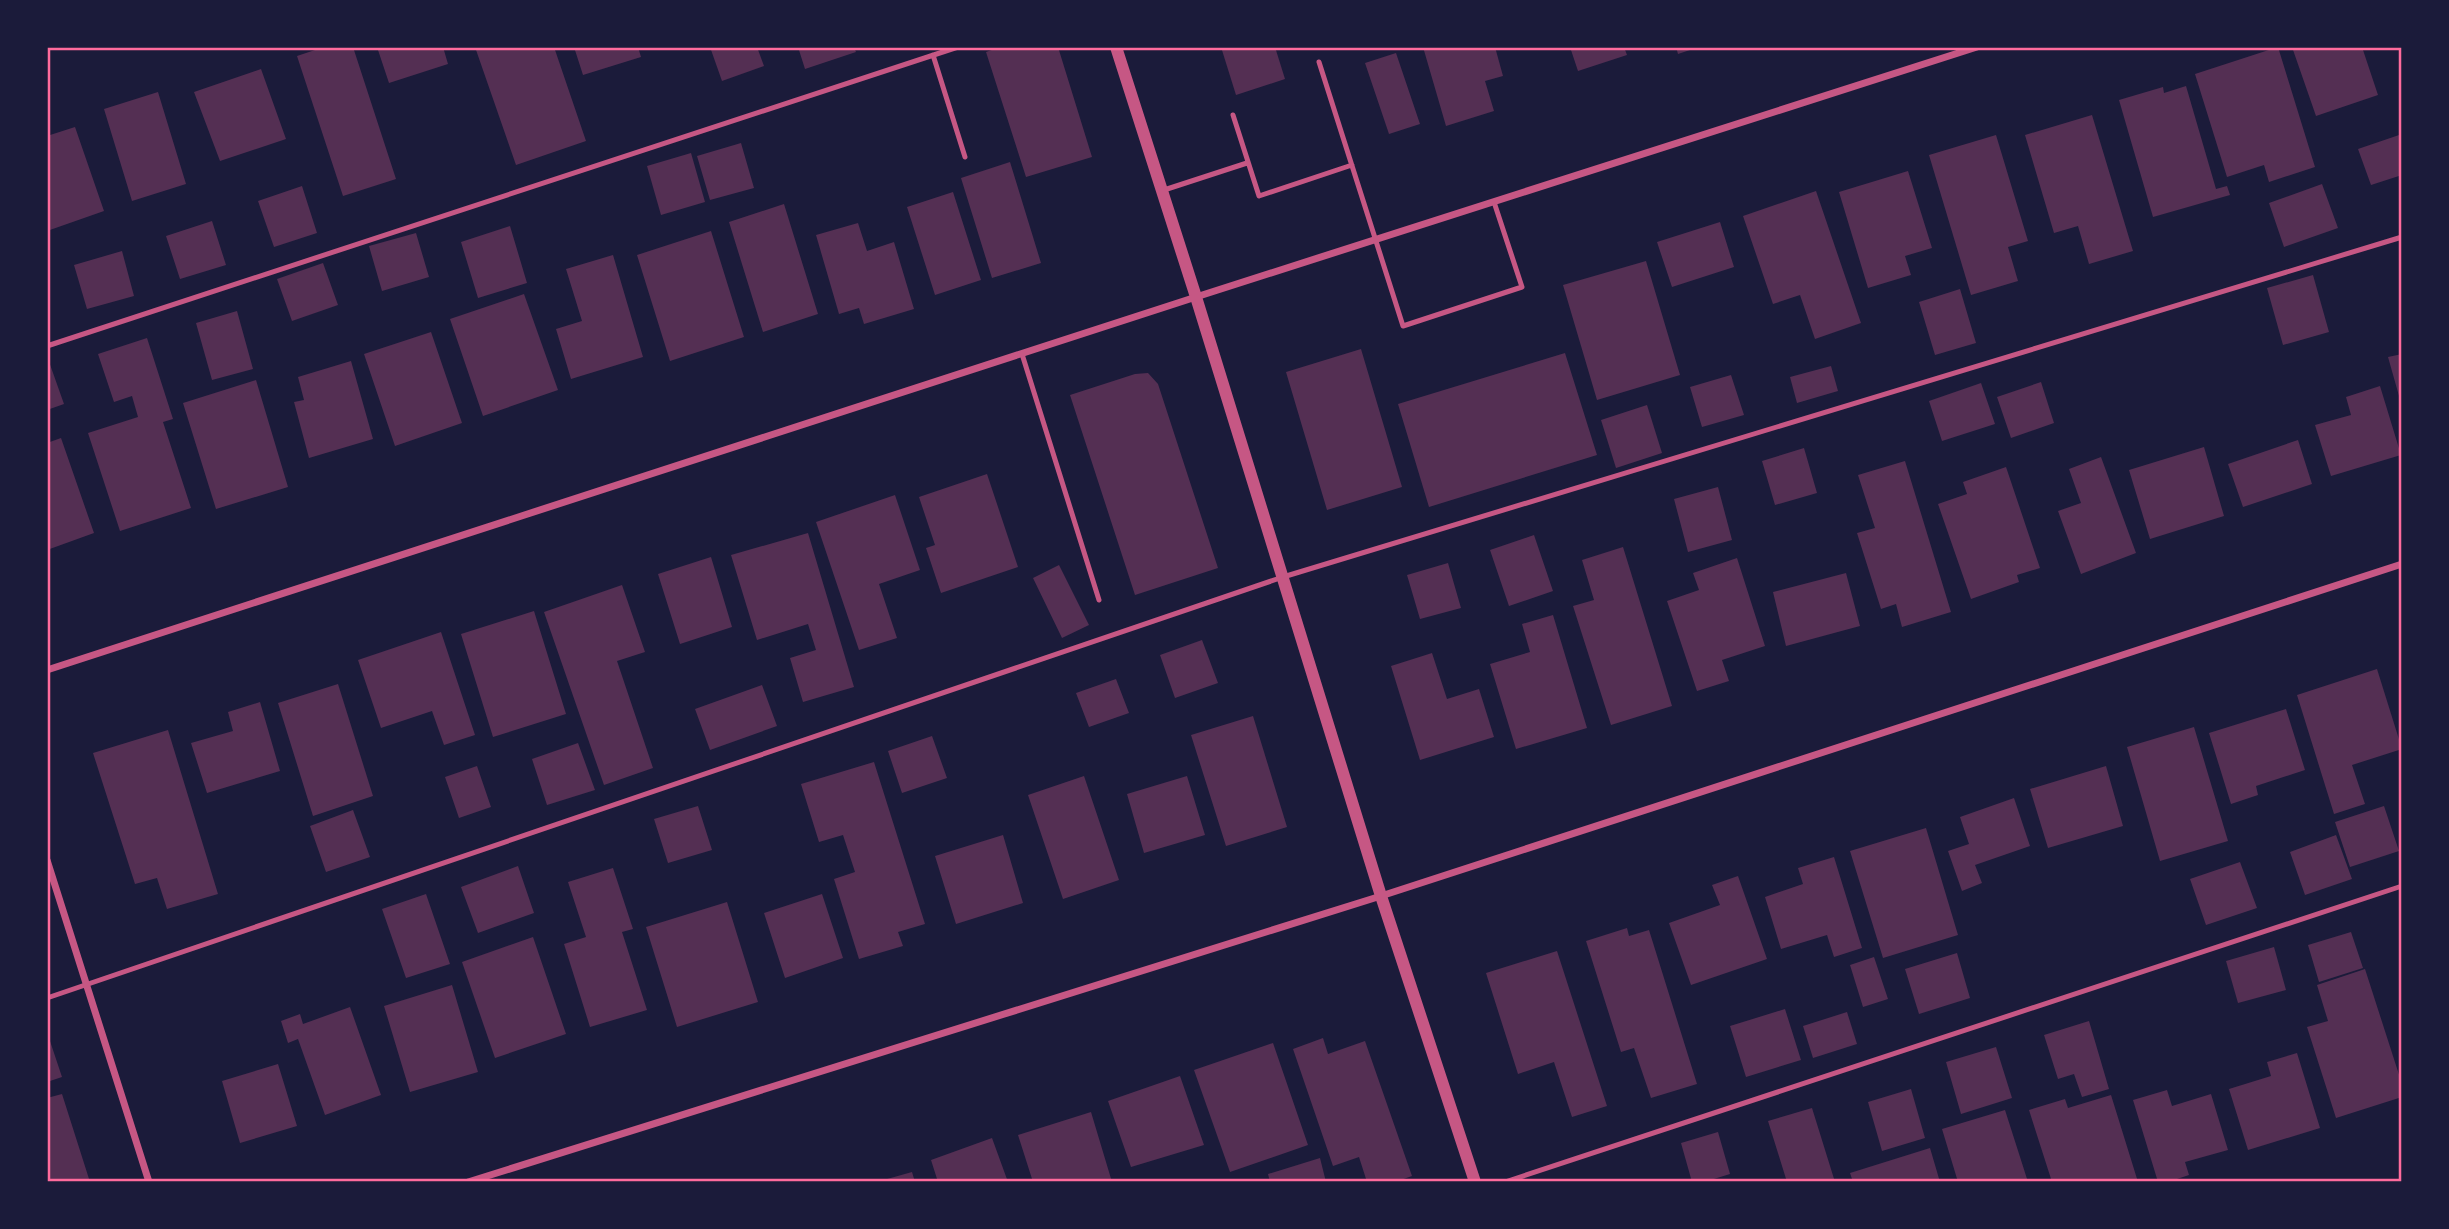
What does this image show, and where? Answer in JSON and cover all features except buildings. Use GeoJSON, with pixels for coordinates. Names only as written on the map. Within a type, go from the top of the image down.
{"type":"FeatureCollection","features":[{"type":"Feature","properties":{"kind":"street"},"geometry":{"type":"LineString","coordinates":[[1115,47],[1196,297],[1381,896],[1475,1182]]}},
{"type":"Feature","properties":{"kind":"street"},"geometry":{"type":"LineString","coordinates":[[47,670],[1977,47]]}},
{"type":"Feature","properties":{"kind":"street"},"geometry":{"type":"LineString","coordinates":[[468,1182],[1381,896],[2402,564]]}},
{"type":"Feature","properties":{"kind":"street"},"geometry":{"type":"LineString","coordinates":[[47,860],[149,1182]]}},
{"type":"Feature","properties":{"kind":"lane"},"geometry":{"type":"LineString","coordinates":[[47,346],[958,47]]}},
{"type":"Feature","properties":{"kind":"lane"},"geometry":{"type":"LineString","coordinates":[[933,55],[965,157]]}},
{"type":"Feature","properties":{"kind":"lane"},"geometry":{"type":"LineString","coordinates":[[1319,62],[1404,326],[1522,287],[1494,202]]}},
{"type":"Feature","properties":{"kind":"lane"},"geometry":{"type":"LineString","coordinates":[[1233,115],[1259,196],[1352,165]]}},
{"type":"Feature","properties":{"kind":"lane"},"geometry":{"type":"LineString","coordinates":[[1161,190],[1247,163]]}},
{"type":"Feature","properties":{"kind":"lane"},"geometry":{"type":"LineString","coordinates":[[47,998],[1283,577],[2402,237]]}},
{"type":"Feature","properties":{"kind":"lane"},"geometry":{"type":"LineString","coordinates":[[1022,354],[1099,600]]}},
{"type":"Feature","properties":{"kind":"lane"},"geometry":{"type":"LineString","coordinates":[[1505,1182],[2402,886]]}}]}
